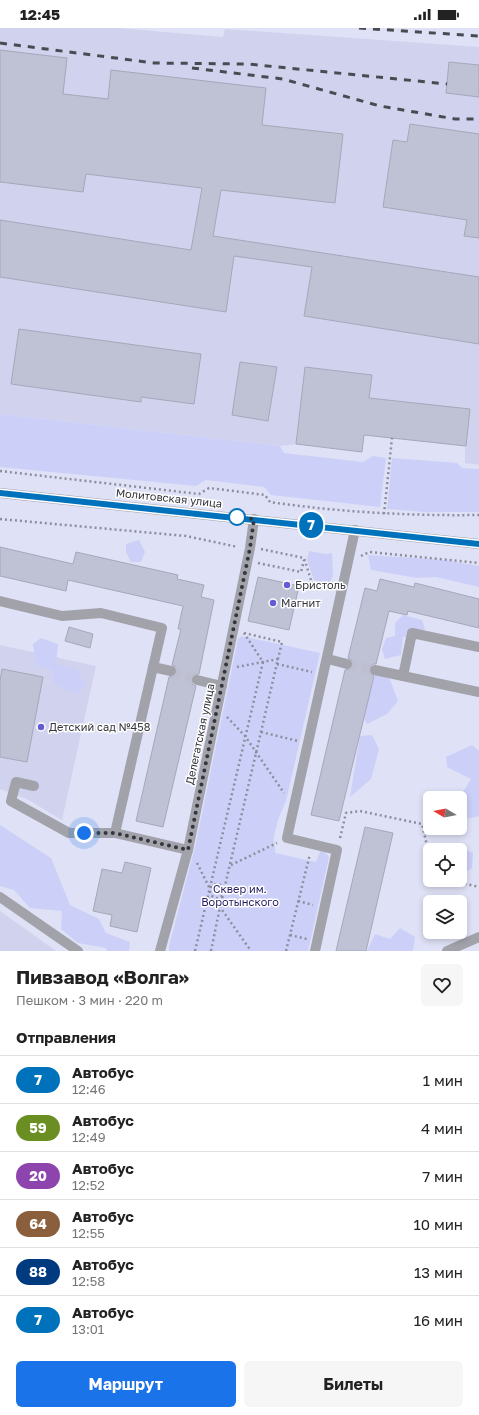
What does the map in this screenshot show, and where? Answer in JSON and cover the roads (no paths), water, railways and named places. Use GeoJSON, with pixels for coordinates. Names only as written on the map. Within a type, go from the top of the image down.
{"type":"FeatureCollection","features":[{"type":"Feature","properties":{"kind":"street","name":"Молитовская улица"},"geometry":{"type":"LineString","coordinates":[[0,493],[479,544]]}},
{"type":"Feature","properties":{"kind":"street","name":"Делегатская улица"},"geometry":{"type":"LineString","coordinates":[[160,951],[188,850],[250,548],[254,519]]}},
{"type":"Feature","properties":{"kind":"street"},"geometry":{"type":"LineString","coordinates":[[316,946],[337,850],[287,838],[328,659],[355,530]]}},
{"type":"Feature","properties":{"kind":"street"},"geometry":{"type":"LineString","coordinates":[[0,601],[62,616],[101,613],[162,628],[115,833]]}},
{"type":"Feature","properties":{"kind":"street"},"geometry":{"type":"LineString","coordinates":[[403,676],[412,633],[479,647]]}},
{"type":"Feature","properties":{"kind":"street"},"geometry":{"type":"LineString","coordinates":[[328,659],[347,664]]}},
{"type":"Feature","properties":{"kind":"street"},"geometry":{"type":"LineString","coordinates":[[153,667],[171,671]]}},
{"type":"Feature","properties":{"kind":"street"},"geometry":{"type":"LineString","coordinates":[[375,670],[479,692]]}},
{"type":"Feature","properties":{"kind":"street"},"geometry":{"type":"LineString","coordinates":[[197,680],[222,686]]}},
{"type":"Feature","properties":{"kind":"street"},"geometry":{"type":"LineString","coordinates":[[34,786],[16,782],[11,801],[69,832],[115,833],[188,850]]}},
{"type":"Feature","properties":{"kind":"street"},"geometry":{"type":"LineString","coordinates":[[0,898],[78,951]]}},
{"type":"Feature","properties":{"kind":"street"},"geometry":{"type":"LineString","coordinates":[[447,951],[479,937]]}},
{"type":"Feature","properties":{"kind":"tunnel"},"geometry":{"type":"LineString","coordinates":[[347,664],[375,670]]}},
{"type":"Feature","properties":{"kind":"tunnel"},"geometry":{"type":"LineString","coordinates":[[171,671],[197,680]]}},
{"type":"Feature","properties":{"kind":"railway"},"geometry":{"type":"LineString","coordinates":[[359,28],[479,36]]}},
{"type":"Feature","properties":{"kind":"railway"},"geometry":{"type":"LineString","coordinates":[[0,43],[154,63],[248,64],[447,84]]}},
{"type":"Feature","properties":{"kind":"railway"},"geometry":{"type":"LineString","coordinates":[[192,68],[283,79],[380,106],[455,119],[479,119]]}},
{"type":"Feature","properties":{"kind":"place","name":"Бристоль"},"geometry":{"type":"Point","coordinates":[287,585]}},
{"type":"Feature","properties":{"kind":"place","name":"Магнит"},"geometry":{"type":"Point","coordinates":[273,603]}},
{"type":"Feature","properties":{"kind":"place","name":"Детский сад №458"},"geometry":{"type":"Point","coordinates":[41,727]}},
{"type":"Feature","properties":{"kind":"park label","name":"Сквер им. Воротынского"},"geometry":{"type":"Point","coordinates":[240,895]}}]}
